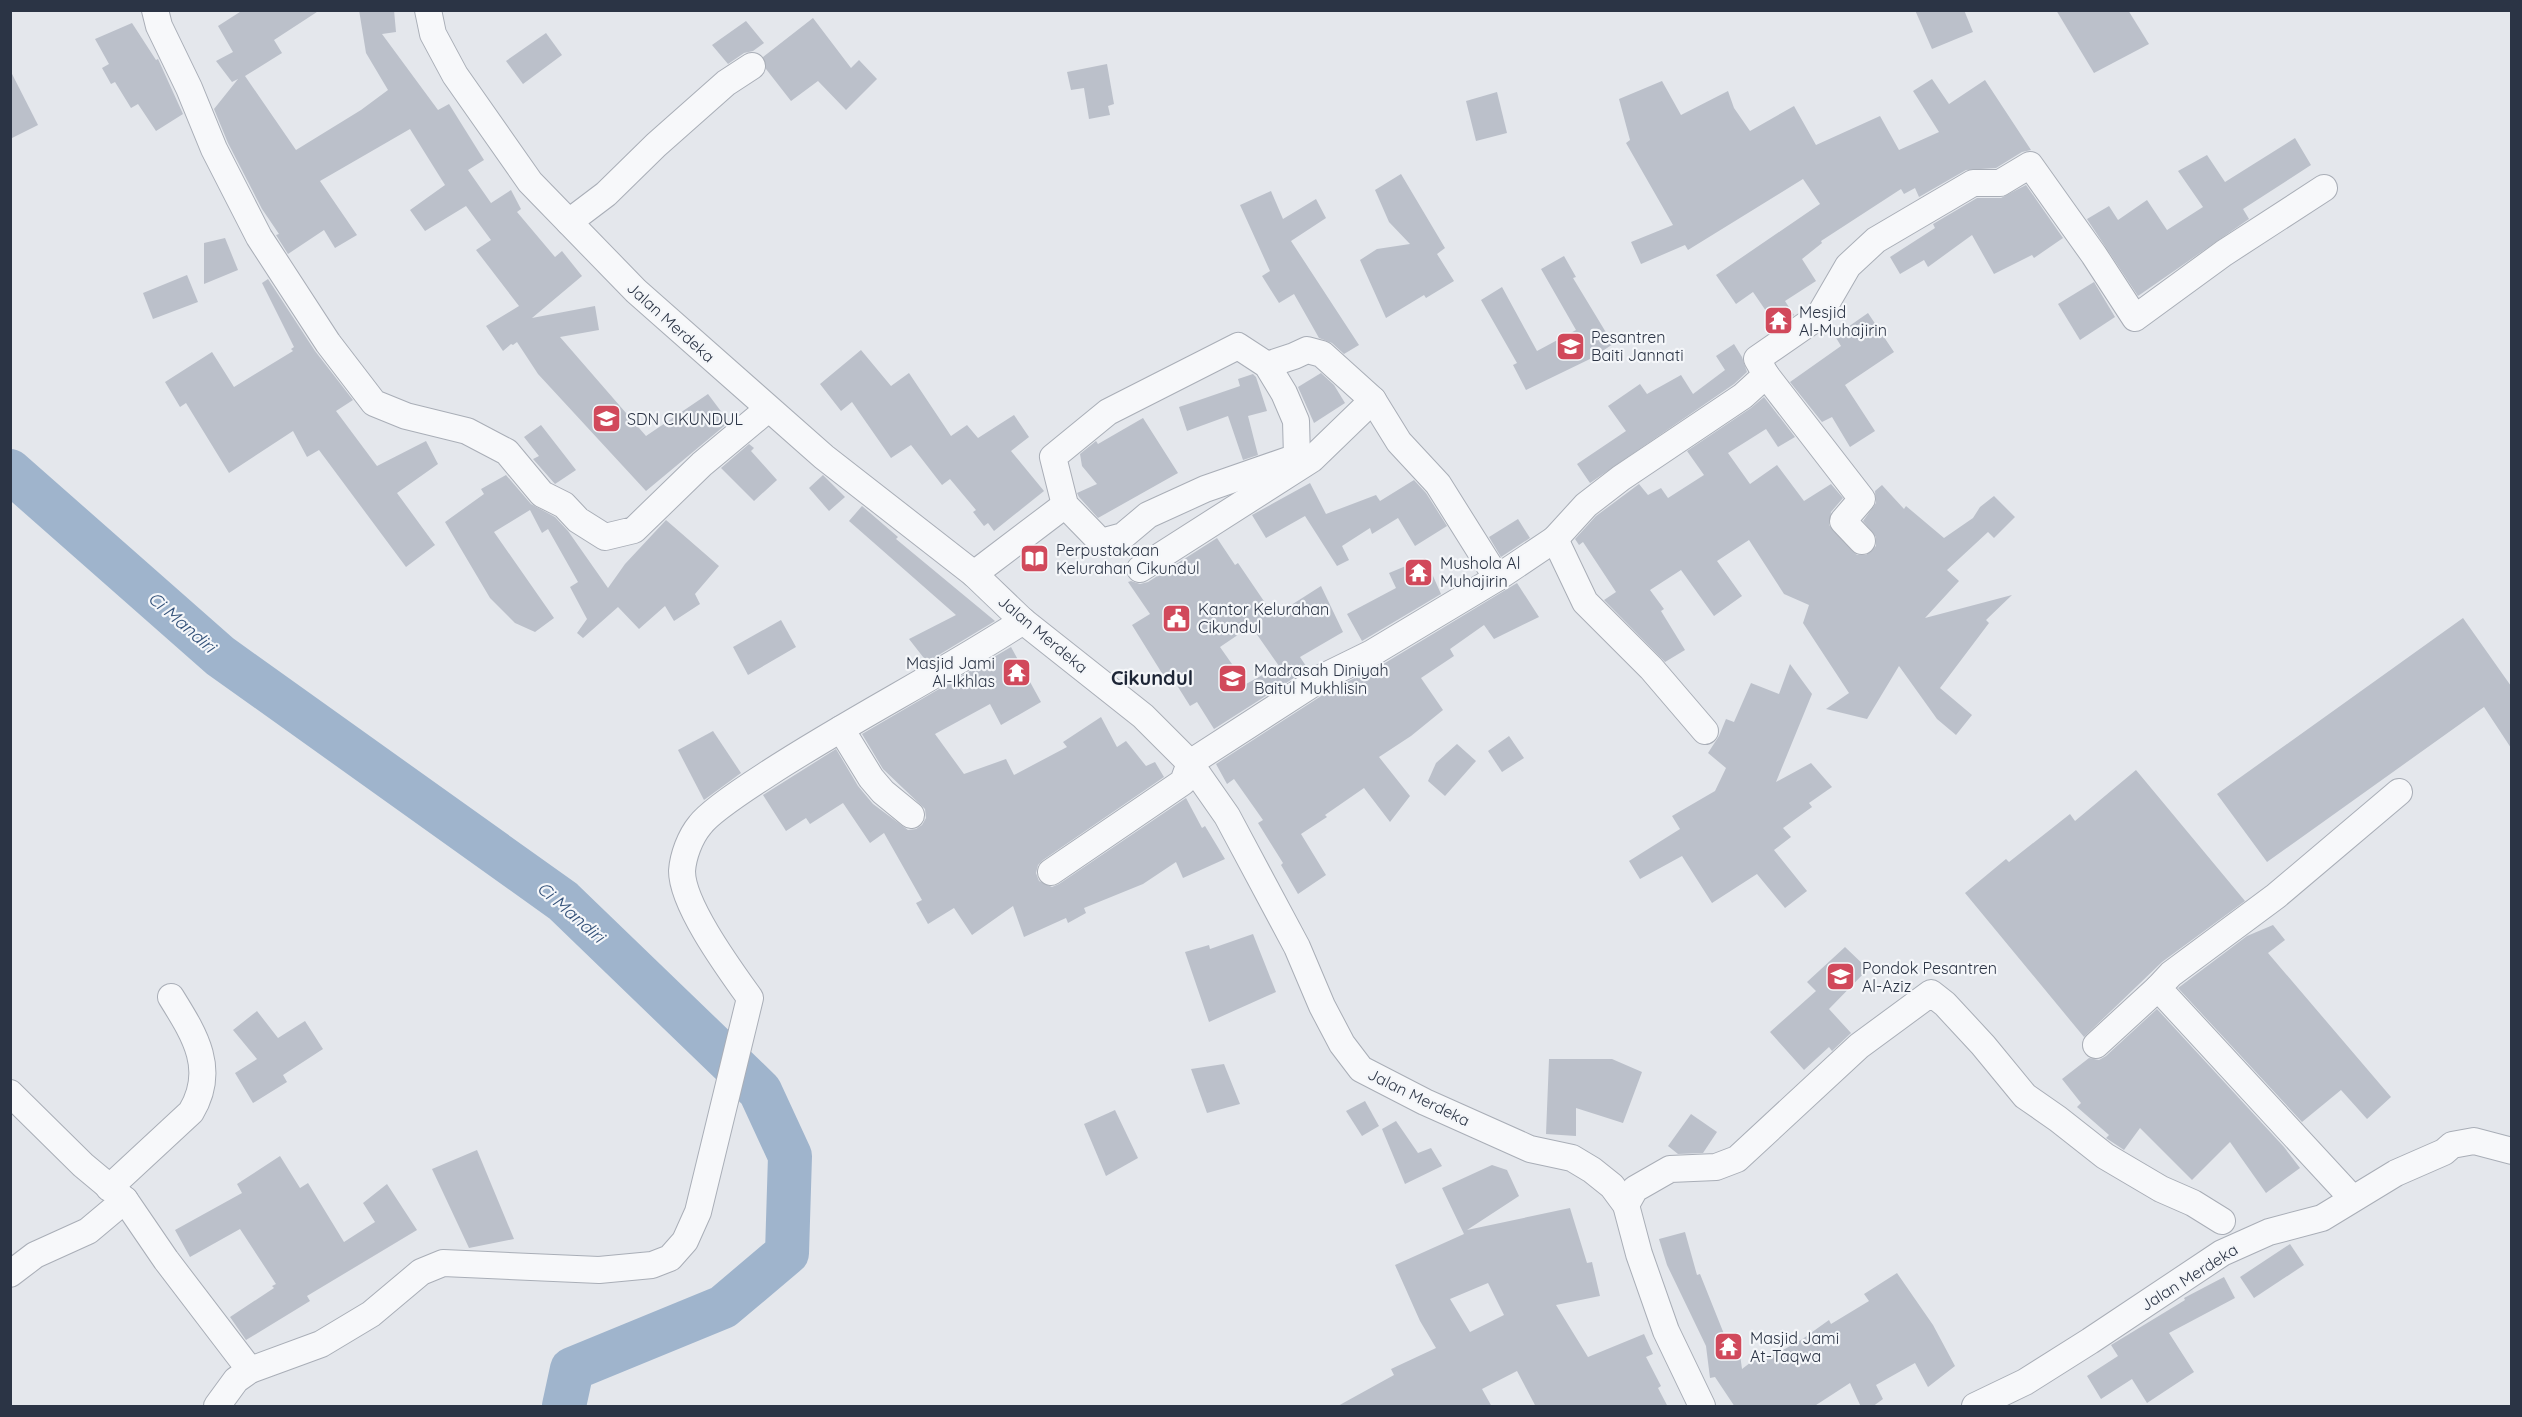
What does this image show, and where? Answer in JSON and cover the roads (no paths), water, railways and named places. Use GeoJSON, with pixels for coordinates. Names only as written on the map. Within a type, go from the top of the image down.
{"type":"FeatureCollection","features":[{"type":"Feature","properties":{"kind":"street"},"geometry":{"type":"LineString","coordinates":[[155,10],[159,26],[189,88],[214,149],[259,237],[328,344],[374,403],[406,416],[467,431],[507,452],[542,494],[564,505],[578,520],[605,537],[634,530],[702,464],[768,409]]}},
{"type":"Feature","properties":{"kind":"street","name":"Jalan Merdeka"},"geometry":{"type":"LineString","coordinates":[[428,10],[433,34],[456,75],[530,182],[636,291],[768,409],[974,574],[1023,621],[1143,716],[1190,764],[1227,816],[1297,947],[1342,1044],[1361,1069],[1425,1102],[1530,1149],[1572,1158],[1612,1185],[1626,1206],[1639,1254],[1666,1331],[1702,1407]]}},
{"type":"Feature","properties":{"kind":"street"},"geometry":{"type":"LineString","coordinates":[[569,222],[606,194],[656,145],[726,83],[752,66]]}},
{"type":"Feature","properties":{"kind":"street"},"geometry":{"type":"LineString","coordinates":[[1862,541],[1843,521],[1862,499],[1766,375],[1757,359],[1820,316],[1848,266],[1876,240],[1973,183],[2000,183],[2030,165],[2135,318],[2224,253],[2324,188]]}},
{"type":"Feature","properties":{"kind":"street"},"geometry":{"type":"LineString","coordinates":[[1238,346],[1267,364],[1284,393],[1296,421],[1297,457],[1205,489],[1148,515],[1123,536],[1101,542],[1065,505],[1053,457],[1108,412],[1238,346]]}},
{"type":"Feature","properties":{"kind":"street"},"geometry":{"type":"LineString","coordinates":[[1267,364],[1307,350],[1322,354],[1373,400],[1399,442],[1438,484],[1497,578]]}},
{"type":"Feature","properties":{"kind":"street"},"geometry":{"type":"LineString","coordinates":[[1051,872],[1183,782],[1190,764],[1323,677],[1372,653],[1497,578],[1555,539],[1586,505],[1621,478],[1743,396],[1766,375]]}},
{"type":"Feature","properties":{"kind":"street"},"geometry":{"type":"LineString","coordinates":[[1140,569],[1312,459],[1373,400]]}},
{"type":"Feature","properties":{"kind":"street"},"geometry":{"type":"LineString","coordinates":[[974,574],[1065,505]]}},
{"type":"Feature","properties":{"kind":"street"},"geometry":{"type":"LineString","coordinates":[[1555,539],[1585,602],[1651,669],[1705,731]]}},
{"type":"Feature","properties":{"kind":"street"},"geometry":{"type":"LineString","coordinates":[[217,1407],[236,1380],[250,1370],[321,1344],[371,1314],[421,1272],[443,1263],[599,1270],[652,1265],[670,1258],[685,1241],[698,1212],[750,998],[711,942],[682,882],[685,856],[700,824],[747,788],[841,729],[977,651],[1023,621]]}},
{"type":"Feature","properties":{"kind":"street"},"geometry":{"type":"LineString","coordinates":[[841,729],[871,778],[883,792],[911,815]]}},
{"type":"Feature","properties":{"kind":"street"},"geometry":{"type":"LineString","coordinates":[[2096,1045],[2171,974],[2276,896],[2399,792]]}},
{"type":"Feature","properties":{"kind":"street"},"geometry":{"type":"LineString","coordinates":[[2158,988],[2352,1198]]}},
{"type":"Feature","properties":{"kind":"street"},"geometry":{"type":"LineString","coordinates":[[1626,1206],[1635,1189],[1670,1169],[1716,1167],[1737,1159],[1859,1046],[1931,993],[1945,1004],[1983,1045],[2025,1096],[2105,1156],[2222,1221]]}},
{"type":"Feature","properties":{"kind":"street"},"geometry":{"type":"LineString","coordinates":[[10,1274],[35,1255],[88,1232],[117,1194],[191,1112],[199,1100],[203,1084],[196,1037],[171,997]]}},
{"type":"Feature","properties":{"kind":"street"},"geometry":{"type":"LineString","coordinates":[[10,1093],[117,1194],[250,1370]]}},
{"type":"Feature","properties":{"kind":"street","name":"Jalan Merdeka"},"geometry":{"type":"LineString","coordinates":[[1975,1407],[2025,1382],[2081,1347],[2222,1252],[2269,1232],[2322,1218],[2396,1173],[2444,1152],[2452,1145],[2474,1142],[2511,1151]]}},
{"type":"Feature","properties":{"kind":"waterway","name":"Ci Mandiri"},"geometry":{"type":"LineString","coordinates":[[10,471],[220,656],[563,901],[760,1091],[790,1156],[787,1253],[723,1307],[572,1369],[564,1406]]}},
{"type":"Feature","properties":{"kind":"place","name":"Mesjid Al-Muhajirin"},"geometry":{"type":"Point","coordinates":[1778,321]}},
{"type":"Feature","properties":{"kind":"place","name":"Pesantren Baiti Jannati"},"geometry":{"type":"Point","coordinates":[1570,346]}},
{"type":"Feature","properties":{"kind":"place","name":"SDN CIKUNDUL"},"geometry":{"type":"Point","coordinates":[606,419]}},
{"type":"Feature","properties":{"kind":"place","name":"Perpustakaan Kelurahan Cikundul"},"geometry":{"type":"Point","coordinates":[1035,559]}},
{"type":"Feature","properties":{"kind":"place","name":"Mushola Al Muhajirin"},"geometry":{"type":"Point","coordinates":[1419,572]}},
{"type":"Feature","properties":{"kind":"place","name":"Kantor Kelurahan Cikundul"},"geometry":{"type":"Point","coordinates":[1177,618]}},
{"type":"Feature","properties":{"kind":"place","name":"Masjid Jami Al-Ikhlas"},"geometry":{"type":"Point","coordinates":[1016,672]}},
{"type":"Feature","properties":{"kind":"place","name":"Madrasah Diniyah Baitul Mukhlisin"},"geometry":{"type":"Point","coordinates":[1233,679]}},
{"type":"Feature","properties":{"kind":"place","name":"Pondok Pesantren Al-Aziz"},"geometry":{"type":"Point","coordinates":[1841,977]}},
{"type":"Feature","properties":{"kind":"place","name":"Masjid Jami At-Taqwa"},"geometry":{"type":"Point","coordinates":[1729,1347]}},
{"type":"Feature","properties":{"kind":"district","name":"Cikundul"},"geometry":{"type":"Point","coordinates":[1152,677]}}]}
